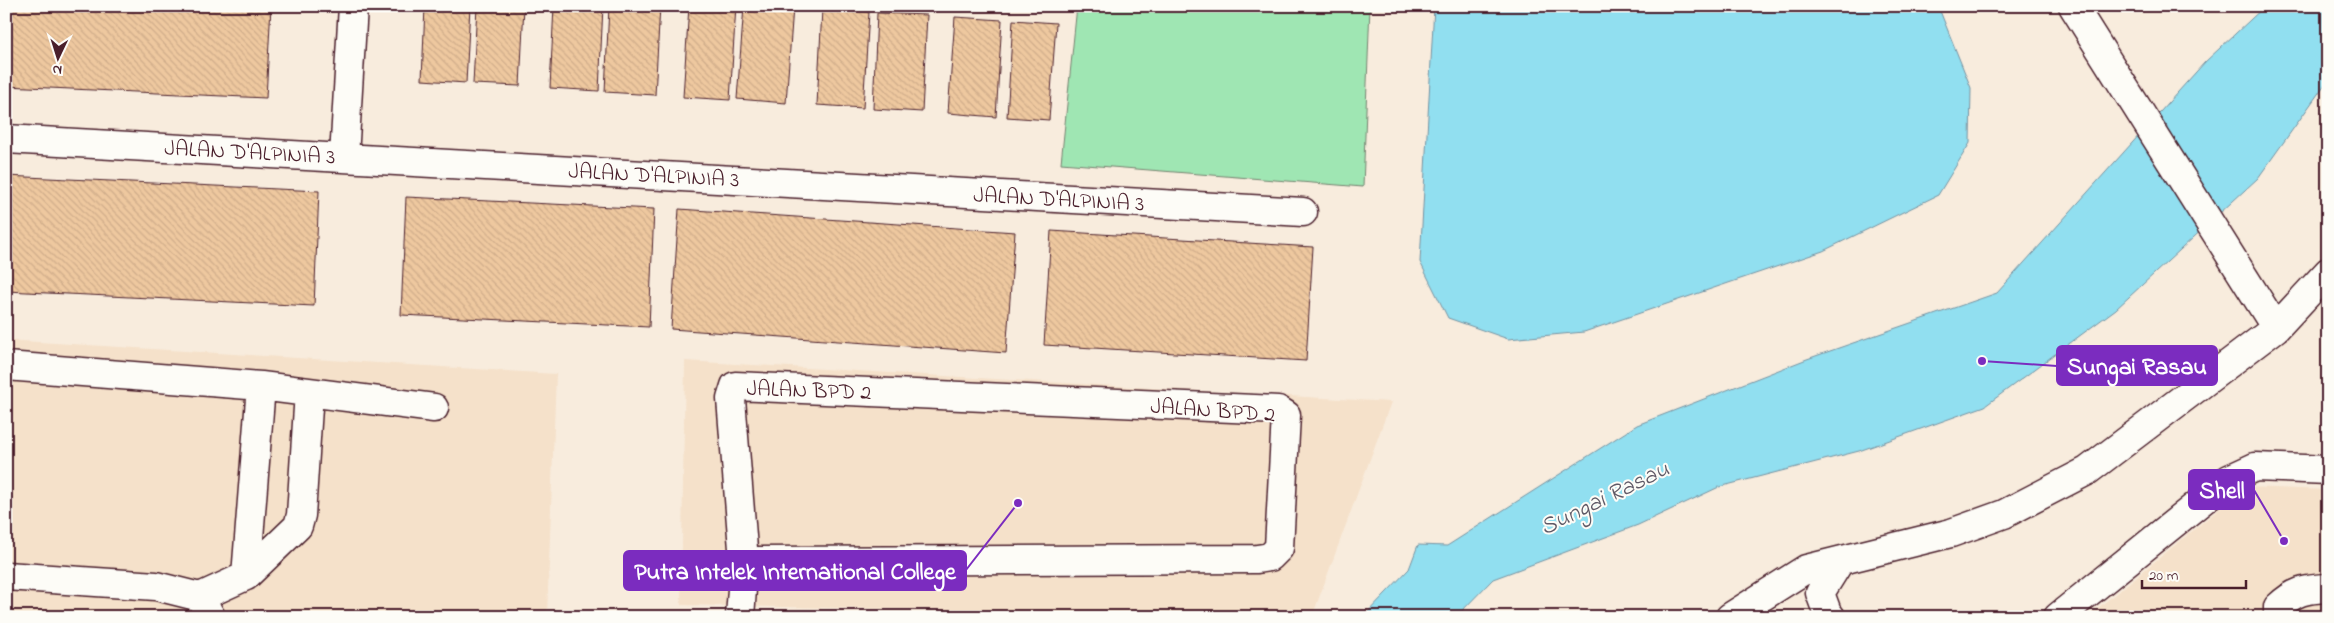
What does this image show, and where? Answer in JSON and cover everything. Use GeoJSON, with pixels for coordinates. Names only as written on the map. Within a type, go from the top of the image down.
{"type":"FeatureCollection","features":[{"type":"Feature","properties":{"kind":"street"},"geometry":{"type":"LineString","coordinates":[[344,157],[353,6]]}},
{"type":"Feature","properties":{"kind":"street"},"geometry":{"type":"LineString","coordinates":[[2073,6],[2213,225],[2276,328]]}},
{"type":"Feature","properties":{"kind":"street","name":"JALAN D'ALPINIA 3"},"geometry":{"type":"LineString","coordinates":[[6,138],[1303,212]]}},
{"type":"Feature","properties":{"kind":"street"},"geometry":{"type":"LineString","coordinates":[[1730,617],[1806,568],[1951,533],[2004,514],[2087,471],[2276,328],[2328,272]]}},
{"type":"Feature","properties":{"kind":"street"},"geometry":{"type":"LineString","coordinates":[[6,366],[261,386],[434,408]]}},
{"type":"Feature","properties":{"kind":"street"},"geometry":{"type":"LineString","coordinates":[[246,576],[261,386]]}},
{"type":"Feature","properties":{"kind":"street","name":"JALAN BPD 2"},"geometry":{"type":"LineString","coordinates":[[735,386],[1278,410],[1286,415],[1279,548],[1270,557],[1256,559],[744,561],[731,399],[735,386]]}},
{"type":"Feature","properties":{"kind":"street"},"geometry":{"type":"LineString","coordinates":[[6,576],[156,586],[206,607],[246,576],[298,526],[301,516],[309,392]]}},
{"type":"Feature","properties":{"kind":"street"},"geometry":{"type":"LineString","coordinates":[[2058,617],[2229,479],[2255,467],[2328,470]]}},
{"type":"Feature","properties":{"kind":"street"},"geometry":{"type":"LineString","coordinates":[[742,615],[744,561]]}},
{"type":"Feature","properties":{"kind":"street"},"geometry":{"type":"LineString","coordinates":[[1831,617],[1820,593],[1840,561]]}},
{"type":"Feature","properties":{"kind":"street"},"geometry":{"type":"LineString","coordinates":[[2278,617],[2278,607],[2289,596],[2307,589],[2328,588]]}},
{"type":"Feature","properties":{"kind":"shaded area"},"geometry":{"type":"Polygon","coordinates":[[[6,340],[556,374],[547,617],[6,617],[6,340]]]}},
{"type":"Feature","properties":{"kind":"shaded area"},"geometry":{"type":"Polygon","coordinates":[[[685,361],[1391,402],[1312,617],[681,605],[685,361]]]}},
{"type":"Feature","properties":{"kind":"shaded area"},"geometry":{"type":"Polygon","coordinates":[[[2246,487],[2328,490],[2328,617],[2087,617],[2246,487]]]}},
{"type":"Feature","properties":{"kind":"green space"},"geometry":{"type":"Polygon","coordinates":[[[1077,6],[1370,6],[1363,187],[1061,163],[1077,6]]]}},
{"type":"Feature","properties":{"kind":"water"},"geometry":{"type":"Polygon","coordinates":[[[1434,6],[1938,6],[1971,88],[1970,143],[1938,195],[1823,251],[1584,332],[1508,339],[1448,318],[1420,262],[1434,6]]]}},
{"type":"Feature","properties":{"kind":"water"},"geometry":{"type":"Polygon","coordinates":[[[2265,6],[2328,6],[2328,80],[2258,178],[2116,309],[1985,406],[1859,451],[1719,487],[1638,525],[1493,579],[1456,617],[1363,617],[1409,569],[1418,545],[1447,546],[1637,425],[1807,359],[1997,293],[2205,62],[2265,6]]]}},
{"type":"Feature","properties":{"kind":"building"},"geometry":{"type":"Polygon","coordinates":[[[6,6],[271,6],[266,98],[6,86],[6,6]]]}},
{"type":"Feature","properties":{"kind":"building"},"geometry":{"type":"Polygon","coordinates":[[[425,6],[470,6],[466,83],[422,80],[425,6]]]}},
{"type":"Feature","properties":{"kind":"building"},"geometry":{"type":"Polygon","coordinates":[[[477,6],[524,6],[520,86],[473,84],[477,6]]]}},
{"type":"Feature","properties":{"kind":"building"},"geometry":{"type":"Polygon","coordinates":[[[554,6],[603,6],[599,91],[550,88],[554,6]]]}},
{"type":"Feature","properties":{"kind":"building"},"geometry":{"type":"Polygon","coordinates":[[[609,6],[660,6],[655,95],[605,92],[609,6]]]}},
{"type":"Feature","properties":{"kind":"building"},"geometry":{"type":"Polygon","coordinates":[[[689,6],[736,6],[730,100],[683,97],[689,6]]]}},
{"type":"Feature","properties":{"kind":"building"},"geometry":{"type":"Polygon","coordinates":[[[744,6],[793,7],[786,103],[737,99],[744,6]]]}},
{"type":"Feature","properties":{"kind":"building"},"geometry":{"type":"Polygon","coordinates":[[[822,9],[869,12],[863,108],[817,105],[822,9]]]}},
{"type":"Feature","properties":{"kind":"building"},"geometry":{"type":"Polygon","coordinates":[[[877,13],[927,15],[922,112],[873,109],[877,13]]]}},
{"type":"Feature","properties":{"kind":"building"},"geometry":{"type":"Polygon","coordinates":[[[955,17],[1002,20],[996,117],[948,113],[955,17]]]}},
{"type":"Feature","properties":{"kind":"building"},"geometry":{"type":"Polygon","coordinates":[[[1013,20],[1056,23],[1049,120],[1007,117],[1013,20]]]}},
{"type":"Feature","properties":{"kind":"building"},"geometry":{"type":"Polygon","coordinates":[[[6,176],[319,191],[314,306],[6,291],[6,176]]]}},
{"type":"Feature","properties":{"kind":"building"},"geometry":{"type":"Polygon","coordinates":[[[406,197],[654,209],[649,327],[401,315],[406,197]]]}},
{"type":"Feature","properties":{"kind":"building"},"geometry":{"type":"Polygon","coordinates":[[[679,209],[1015,232],[1006,353],[671,329],[679,209]]]}},
{"type":"Feature","properties":{"kind":"building"},"geometry":{"type":"Polygon","coordinates":[[[1051,231],[1313,247],[1306,361],[1044,345],[1051,231]]]}},
{"type":"Feature","properties":{"kind":"place","name":"Sungai Rasau"},"geometry":{"type":"Point","coordinates":[1982,361]}},
{"type":"Feature","properties":{"kind":"place","name":"Putra Intelek International College"},"geometry":{"type":"Point","coordinates":[1018,503]}},
{"type":"Feature","properties":{"kind":"place","name":"Shell"},"geometry":{"type":"Point","coordinates":[2284,541]}}]}
